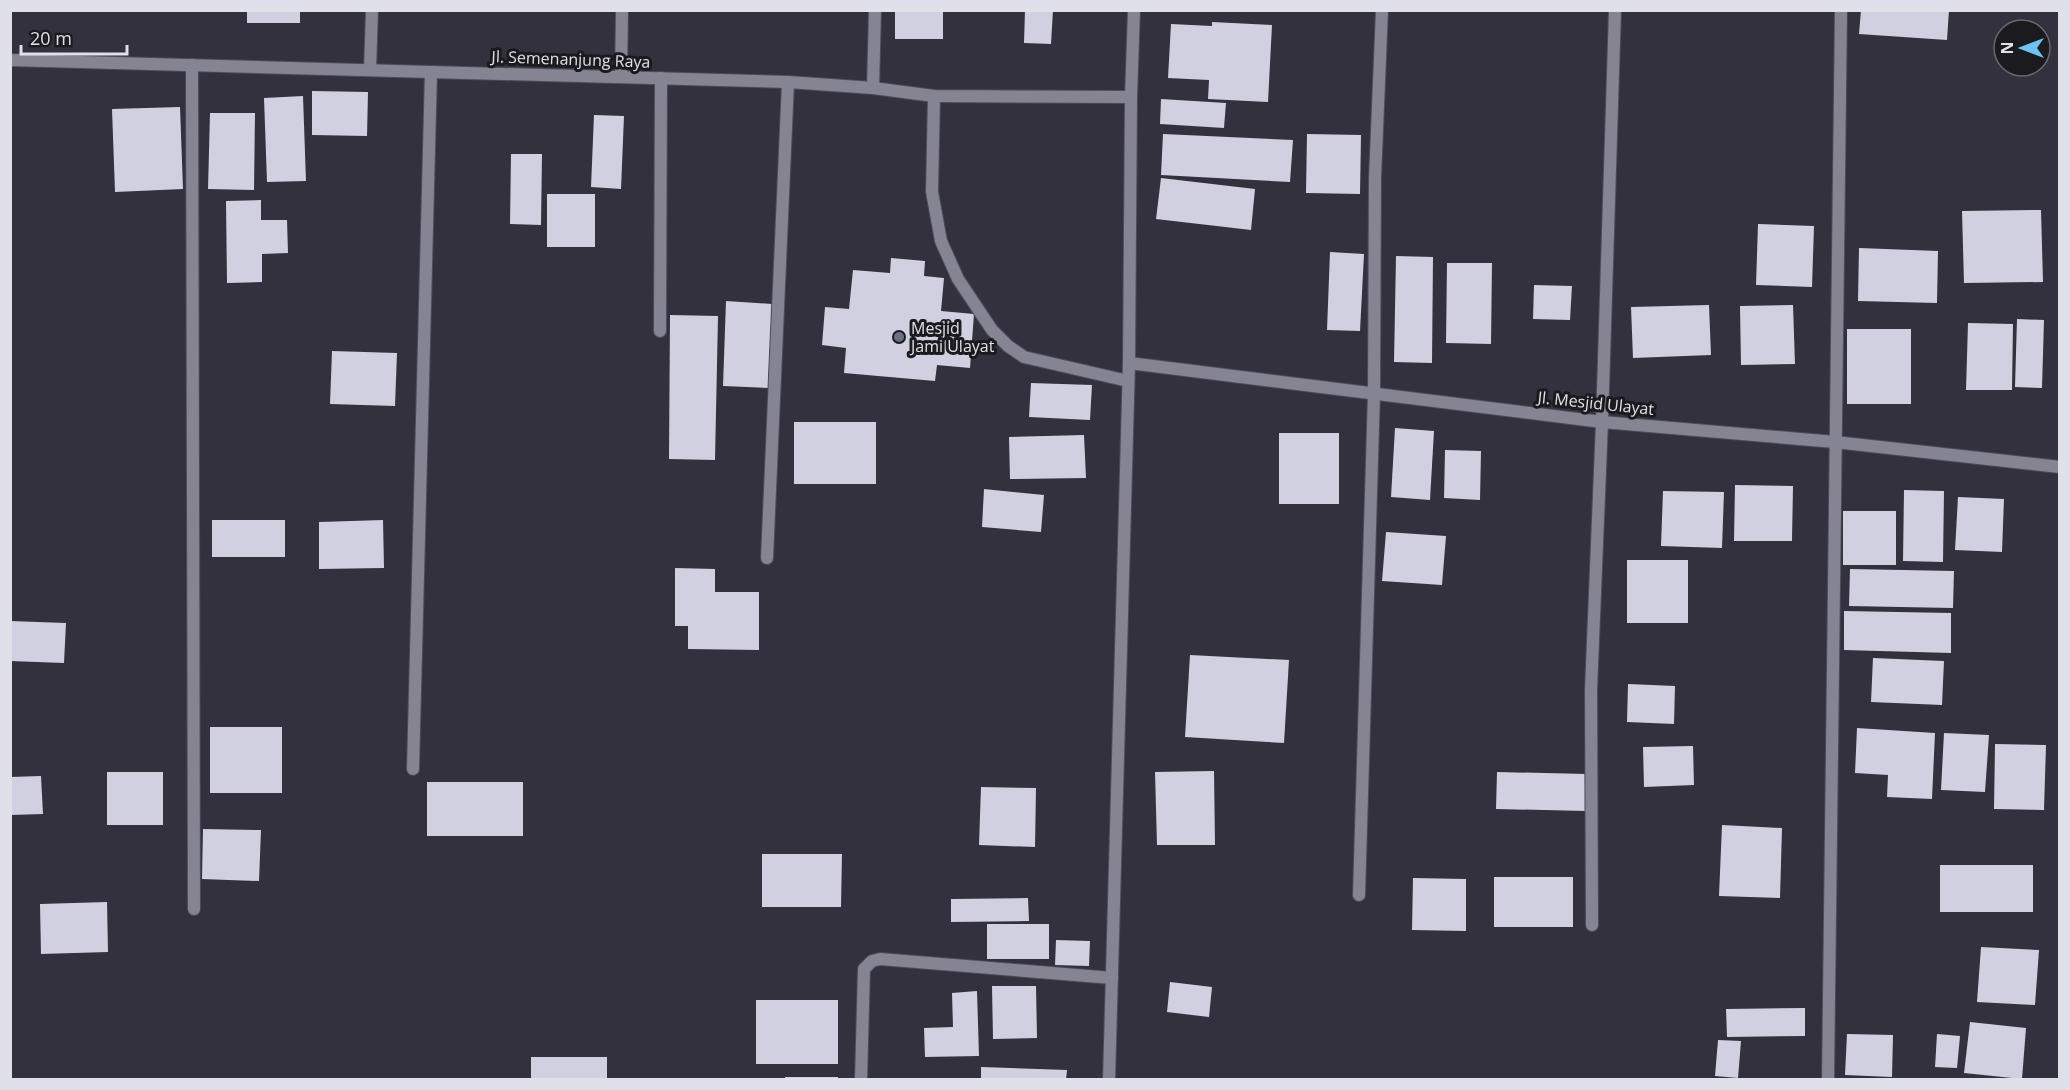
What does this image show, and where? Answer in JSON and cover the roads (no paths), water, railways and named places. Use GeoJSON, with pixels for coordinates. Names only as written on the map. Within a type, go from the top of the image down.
{"type":"FeatureCollection","features":[{"type":"Feature","properties":{"kind":"street"},"geometry":{"type":"LineString","coordinates":[[370,70],[372,10]]}},
{"type":"Feature","properties":{"kind":"street"},"geometry":{"type":"LineString","coordinates":[[621,77],[622,10]]}},
{"type":"Feature","properties":{"kind":"street"},"geometry":{"type":"LineString","coordinates":[[873,88],[875,10]]}},
{"type":"Feature","properties":{"kind":"street"},"geometry":{"type":"LineString","coordinates":[[1109,1080],[1129,363],[1134,10]]}},
{"type":"Feature","properties":{"kind":"street"},"geometry":{"type":"LineString","coordinates":[[1359,895],[1374,393],[1375,178],[1382,10]]}},
{"type":"Feature","properties":{"kind":"street"},"geometry":{"type":"LineString","coordinates":[[1592,925],[1591,690],[1602,422],[1614,10]]}},
{"type":"Feature","properties":{"kind":"street"},"geometry":{"type":"LineString","coordinates":[[1828,1080],[1841,10]]}},
{"type":"Feature","properties":{"kind":"street","name":"Jl. Semenanjung Raya"},"geometry":{"type":"LineString","coordinates":[[10,60],[788,82],[873,88],[934,96],[1131,97]]}},
{"type":"Feature","properties":{"kind":"street"},"geometry":{"type":"LineString","coordinates":[[192,65],[195,909]]}},
{"type":"Feature","properties":{"kind":"street"},"geometry":{"type":"LineString","coordinates":[[413,769],[431,72]]}},
{"type":"Feature","properties":{"kind":"street"},"geometry":{"type":"LineString","coordinates":[[660,331],[661,78]]}},
{"type":"Feature","properties":{"kind":"street"},"geometry":{"type":"LineString","coordinates":[[767,558],[788,82]]}},
{"type":"Feature","properties":{"kind":"street"},"geometry":{"type":"LineString","coordinates":[[934,96],[932,192],[941,241],[958,279],[992,330],[1008,346],[1024,357],[1128,381]]}},
{"type":"Feature","properties":{"kind":"street","name":"Jl. Mesjid Ulayat"},"geometry":{"type":"LineString","coordinates":[[1129,363],[1602,422],[1835,442],[2060,467]]}},
{"type":"Feature","properties":{"kind":"street"},"geometry":{"type":"LineString","coordinates":[[861,1080],[864,969],[872,961],[880,959],[1112,978]]}},
{"type":"Feature","properties":{"kind":"place","name":"Mesjid Jami Ulayat"},"geometry":{"type":"Point","coordinates":[899,337]}}]}
